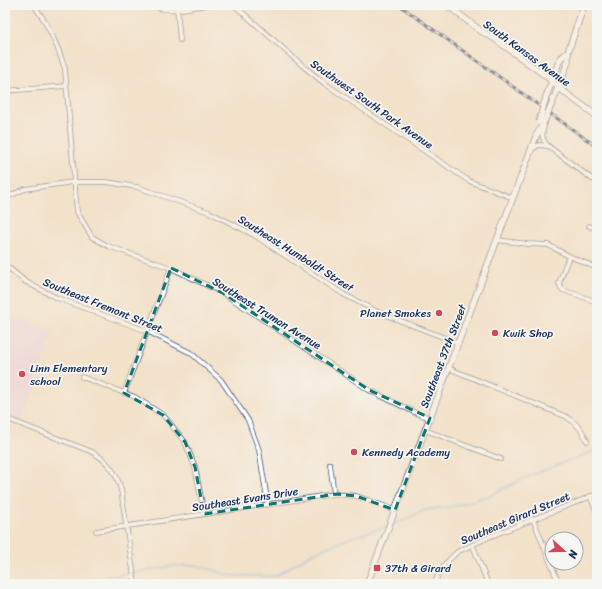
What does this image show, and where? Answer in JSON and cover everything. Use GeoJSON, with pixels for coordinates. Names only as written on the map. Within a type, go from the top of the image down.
{"type":"FeatureCollection","features":[{"type":"Feature","properties":{"kind":"main road","name":"South Kansas Avenue"},"geometry":{"type":"LineString","coordinates":[[447,5],[481,31],[495,39],[597,116]]}},
{"type":"Feature","properties":{"kind":"main road"},"geometry":{"type":"LineString","coordinates":[[542,124],[547,117],[568,62],[568,52],[584,5]]}},
{"type":"Feature","properties":{"kind":"main road"},"geometry":{"type":"LineString","coordinates":[[542,124],[546,97],[551,81],[560,59],[568,52]]}},
{"type":"Feature","properties":{"kind":"main road","name":"Southeast 37th Street"},"geometry":{"type":"LineString","coordinates":[[368,582],[530,150],[542,124]]}},
{"type":"Feature","properties":{"kind":"street","name":"Southeast Truman Avenue"},"geometry":{"type":"LineString","coordinates":[[34,5],[58,47],[65,69],[73,182],[77,212],[92,236],[108,246],[171,268],[223,293],[369,390],[416,413],[430,418]]}},
{"type":"Feature","properties":{"kind":"street"},"geometry":{"type":"LineString","coordinates":[[152,5],[161,9],[207,5]]}},
{"type":"Feature","properties":{"kind":"street","name":"Southwest South Park Avenue"},"geometry":{"type":"LineString","coordinates":[[234,5],[324,83],[468,181],[512,198]]}},
{"type":"Feature","properties":{"kind":"street"},"geometry":{"type":"LineString","coordinates":[[177,8],[180,40]]}},
{"type":"Feature","properties":{"kind":"street"},"geometry":{"type":"LineString","coordinates":[[5,91],[66,86]]}},
{"type":"Feature","properties":{"kind":"street"},"geometry":{"type":"LineString","coordinates":[[542,124],[543,138],[548,146],[592,179],[597,181]]}},
{"type":"Feature","properties":{"kind":"street"},"geometry":{"type":"LineString","coordinates":[[530,150],[539,145],[548,146]]}},
{"type":"Feature","properties":{"kind":"street","name":"Southeast Humboldt Street"},"geometry":{"type":"LineString","coordinates":[[5,198],[25,189],[73,182],[107,182],[138,187],[208,212],[254,235],[350,297],[378,312],[458,343]]}},
{"type":"Feature","properties":{"kind":"street"},"geometry":{"type":"LineString","coordinates":[[589,226],[597,229]]}},
{"type":"Feature","properties":{"kind":"street"},"geometry":{"type":"LineString","coordinates":[[497,240],[548,245],[597,268]]}},
{"type":"Feature","properties":{"kind":"street"},"geometry":{"type":"LineString","coordinates":[[569,256],[559,283],[560,286],[563,290],[597,302]]}},
{"type":"Feature","properties":{"kind":"street","name":"Southeast Fremont Street"},"geometry":{"type":"LineString","coordinates":[[5,265],[26,282],[57,298],[147,331],[191,353],[221,380],[248,420],[259,450],[268,505]]}},
{"type":"Feature","properties":{"kind":"street"},"geometry":{"type":"LineString","coordinates":[[124,393],[171,268]]}},
{"type":"Feature","properties":{"kind":"street"},"geometry":{"type":"LineString","coordinates":[[448,368],[567,417],[582,430],[587,441]]}},
{"type":"Feature","properties":{"kind":"street"},"geometry":{"type":"LineString","coordinates":[[82,377],[134,397],[163,415],[185,442],[196,467],[204,514]]}},
{"type":"Feature","properties":{"kind":"street"},"geometry":{"type":"LineString","coordinates":[[5,418],[90,451],[103,459],[114,472],[119,482],[135,584]]}},
{"type":"Feature","properties":{"kind":"street"},"geometry":{"type":"LineString","coordinates":[[425,430],[501,459]]}},
{"type":"Feature","properties":{"kind":"street"},"geometry":{"type":"LineString","coordinates":[[330,464],[334,494]]}},
{"type":"Feature","properties":{"kind":"street","name":"Southeast Evans Drive"},"geometry":{"type":"LineString","coordinates":[[96,531],[334,494],[356,496],[394,512]]}},
{"type":"Feature","properties":{"kind":"street","name":"Southeast Girard Street"},"geometry":{"type":"LineString","coordinates":[[435,584],[438,574],[444,565],[457,552],[473,546],[491,536],[597,494]]}},
{"type":"Feature","properties":{"kind":"street"},"geometry":{"type":"LineString","coordinates":[[590,496],[597,513]]}},
{"type":"Feature","properties":{"kind":"street"},"geometry":{"type":"LineString","coordinates":[[533,519],[559,584]]}},
{"type":"Feature","properties":{"kind":"street"},"geometry":{"type":"LineString","coordinates":[[473,546],[488,584]]}},
{"type":"Feature","properties":{"kind":"street"},"geometry":{"type":"LineString","coordinates":[[368,582],[377,584]]}},
{"type":"Feature","properties":{"kind":"highlighted area"},"geometry":{"type":"Polygon","coordinates":[[[171,268],[223,293],[369,390],[430,418],[395,510],[356,496],[337,494],[204,514],[195,467],[185,442],[163,415],[124,393],[171,268]]]}},
{"type":"Feature","properties":{"kind":"shaded area","name":"Linn Elementary school"},"geometry":{"type":"Polygon","coordinates":[[[5,313],[54,332],[22,422],[5,415],[5,313]]]}},
{"type":"Feature","properties":{"kind":"waterway"},"geometry":{"type":"LineString","coordinates":[[391,525],[425,510],[456,506],[491,495],[529,476],[597,450]]}},
{"type":"Feature","properties":{"kind":"waterway"},"geometry":{"type":"LineString","coordinates":[[95,584],[107,577],[173,566],[196,565],[233,576],[275,576],[311,554],[355,536],[388,526]]}},
{"type":"Feature","properties":{"kind":"railway"},"geometry":{"type":"LineString","coordinates":[[399,5],[597,147]]}},
{"type":"Feature","properties":{"kind":"place","name":"Planet Smokes"},"geometry":{"type":"Point","coordinates":[439,313]}},
{"type":"Feature","properties":{"kind":"place","name":"Kwik Shop"},"geometry":{"type":"Point","coordinates":[495,333]}},
{"type":"Feature","properties":{"kind":"place","name":"Linn Elementary school"},"geometry":{"type":"Point","coordinates":[22,374]}},
{"type":"Feature","properties":{"kind":"place","name":"Kennedy Academy"},"geometry":{"type":"Point","coordinates":[354,452]}},
{"type":"Feature","properties":{"kind":"place","name":"37th & Girard"},"geometry":{"type":"Point","coordinates":[377,568]}}]}
